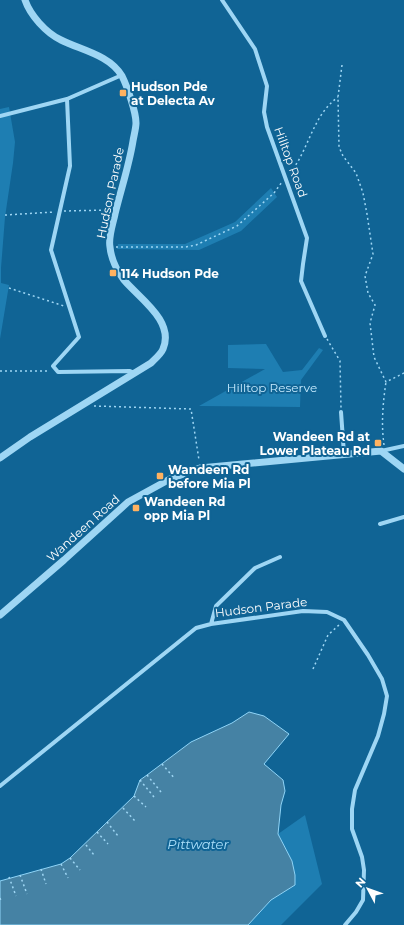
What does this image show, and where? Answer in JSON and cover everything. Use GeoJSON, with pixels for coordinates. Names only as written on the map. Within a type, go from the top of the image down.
{"type":"FeatureCollection","features":[{"type":"Feature","properties":{"kind":"street","name":"Hudson Parade"},"geometry":{"type":"LineString","coordinates":[[0,458],[30,437],[151,363],[163,350],[166,337],[159,317],[124,279],[113,259],[109,245],[118,202],[130,161],[136,122],[129,94],[122,76],[110,63],[86,50],[59,39],[38,22],[25,0]]}},
{"type":"Feature","properties":{"kind":"street","name":"Hilltop Road"},"geometry":{"type":"LineString","coordinates":[[222,0],[255,49],[267,86],[264,112],[267,127],[307,238],[302,281],[325,336]]}},
{"type":"Feature","properties":{"kind":"street"},"geometry":{"type":"LineString","coordinates":[[0,116],[67,99],[122,76]]}},
{"type":"Feature","properties":{"kind":"street"},"geometry":{"type":"LineString","coordinates":[[67,99],[70,166],[51,250],[79,337],[54,366],[58,372],[130,371],[136,373]]}},
{"type":"Feature","properties":{"kind":"street"},"geometry":{"type":"LineString","coordinates":[[341,412],[344,454]]}},
{"type":"Feature","properties":{"kind":"street","name":"Wandeen Road"},"geometry":{"type":"LineString","coordinates":[[0,615],[128,502],[170,479],[200,468],[382,451],[404,446]]}},
{"type":"Feature","properties":{"kind":"street"},"geometry":{"type":"LineString","coordinates":[[382,451],[404,469]]}},
{"type":"Feature","properties":{"kind":"street"},"geometry":{"type":"LineString","coordinates":[[380,524],[404,517]]}},
{"type":"Feature","properties":{"kind":"street"},"geometry":{"type":"LineString","coordinates":[[211,624],[216,606],[244,578],[255,568],[280,557]]}},
{"type":"Feature","properties":{"kind":"street","name":"Hudson Parade"},"geometry":{"type":"LineString","coordinates":[[0,786],[196,628],[211,624],[303,611],[327,612],[344,620]]}},
{"type":"Feature","properties":{"kind":"street"},"geometry":{"type":"LineString","coordinates":[[344,620],[368,655],[382,679],[387,696],[378,736],[356,790],[352,809],[352,829],[362,858],[364,885],[362,900],[356,912],[345,925]]}},
{"type":"Feature","properties":{"kind":"path"},"geometry":{"type":"LineString","coordinates":[[342,64],[338,97],[339,147],[343,156],[356,173],[363,193],[373,254],[365,276],[368,294],[374,306],[370,323],[374,357],[386,382],[383,409],[382,451]]}},
{"type":"Feature","properties":{"kind":"path"},"geometry":{"type":"LineString","coordinates":[[109,245],[118,247],[186,247],[196,245],[237,226],[274,193],[294,168],[313,129],[329,104],[338,97]]}},
{"type":"Feature","properties":{"kind":"path"},"geometry":{"type":"LineString","coordinates":[[8,288],[70,308]]}},
{"type":"Feature","properties":{"kind":"path"},"geometry":{"type":"LineString","coordinates":[[325,336],[340,361],[341,412]]}},
{"type":"Feature","properties":{"kind":"path"},"geometry":{"type":"LineString","coordinates":[[0,371],[49,371],[55,368]]}},
{"type":"Feature","properties":{"kind":"path"},"geometry":{"type":"LineString","coordinates":[[386,382],[404,373]]}},
{"type":"Feature","properties":{"kind":"path"},"geometry":{"type":"LineString","coordinates":[[80,406],[190,410],[200,468]]}},
{"type":"Feature","properties":{"kind":"path"},"geometry":{"type":"LineString","coordinates":[[313,669],[328,634],[344,620]]}},
{"type":"Feature","properties":{"kind":"path"},"geometry":{"type":"LineString","coordinates":[[162,764],[175,779]]}},
{"type":"Feature","properties":{"kind":"path"},"geometry":{"type":"LineString","coordinates":[[147,774],[161,792]]}},
{"type":"Feature","properties":{"kind":"path"},"geometry":{"type":"LineString","coordinates":[[140,780],[154,797]]}},
{"type":"Feature","properties":{"kind":"path"},"geometry":{"type":"LineString","coordinates":[[134,796],[146,807]]}},
{"type":"Feature","properties":{"kind":"path"},"geometry":{"type":"LineString","coordinates":[[123,808],[135,821]]}},
{"type":"Feature","properties":{"kind":"path"},"geometry":{"type":"LineString","coordinates":[[107,822],[118,836]]}},
{"type":"Feature","properties":{"kind":"path"},"geometry":{"type":"LineString","coordinates":[[97,832],[108,844]]}},
{"type":"Feature","properties":{"kind":"path"},"geometry":{"type":"LineString","coordinates":[[86,845],[94,855]]}},
{"type":"Feature","properties":{"kind":"path"},"geometry":{"type":"LineString","coordinates":[[70,858],[80,870]]}},
{"type":"Feature","properties":{"kind":"path"},"geometry":{"type":"LineString","coordinates":[[61,864],[68,878]]}},
{"type":"Feature","properties":{"kind":"path"},"geometry":{"type":"LineString","coordinates":[[42,869],[46,884]]}},
{"type":"Feature","properties":{"kind":"path"},"geometry":{"type":"LineString","coordinates":[[20,875],[27,894]]}},
{"type":"Feature","properties":{"kind":"path"},"geometry":{"type":"LineString","coordinates":[[10,877],[16,896]]}},
{"type":"Feature","properties":{"kind":"green space"},"geometry":{"type":"Polygon","coordinates":[[[9,107],[15,142],[5,217],[1,268],[1,283],[9,285],[0,339],[0,109],[9,107]]]}},
{"type":"Feature","properties":{"kind":"green space"},"geometry":{"type":"Polygon","coordinates":[[[271,188],[277,197],[241,231],[199,250],[117,249],[118,244],[185,244],[235,222],[271,188]]]}},
{"type":"Feature","properties":{"kind":"green space","name":"Hilltop Reserve"},"geometry":{"type":"Polygon","coordinates":[[[266,344],[283,372],[302,370],[319,348],[323,350],[301,380],[300,407],[199,406],[265,369],[228,368],[228,345],[266,344]]]}},
{"type":"Feature","properties":{"kind":"green space"},"geometry":{"type":"Polygon","coordinates":[[[305,815],[322,884],[281,925],[248,925],[271,900],[295,885],[292,861],[278,834],[305,815]]]}},
{"type":"Feature","properties":{"kind":"water","name":"Pittwater"},"geometry":{"type":"Polygon","coordinates":[[[249,712],[264,716],[289,734],[264,764],[283,780],[285,791],[281,805],[278,834],[292,861],[295,875],[295,885],[271,900],[248,925],[0,925],[0,881],[61,864],[70,858],[134,796],[140,780],[191,742],[232,723],[249,712]]]}},
{"type":"Feature","properties":{"kind":"place","name":"Hudson Pde at Delecta Av"},"geometry":{"type":"Point","coordinates":[123,93]}},
{"type":"Feature","properties":{"kind":"place","name":"114 Hudson Pde"},"geometry":{"type":"Point","coordinates":[113,273]}},
{"type":"Feature","properties":{"kind":"place","name":"Wandeen Rd at Lower Plateau Rd"},"geometry":{"type":"Point","coordinates":[378,443]}},
{"type":"Feature","properties":{"kind":"place","name":"Wandeen Rd before Mia Pl"},"geometry":{"type":"Point","coordinates":[160,476]}},
{"type":"Feature","properties":{"kind":"place","name":"Wandeen Rd opp Mia Pl"},"geometry":{"type":"Point","coordinates":[136,508]}}]}
